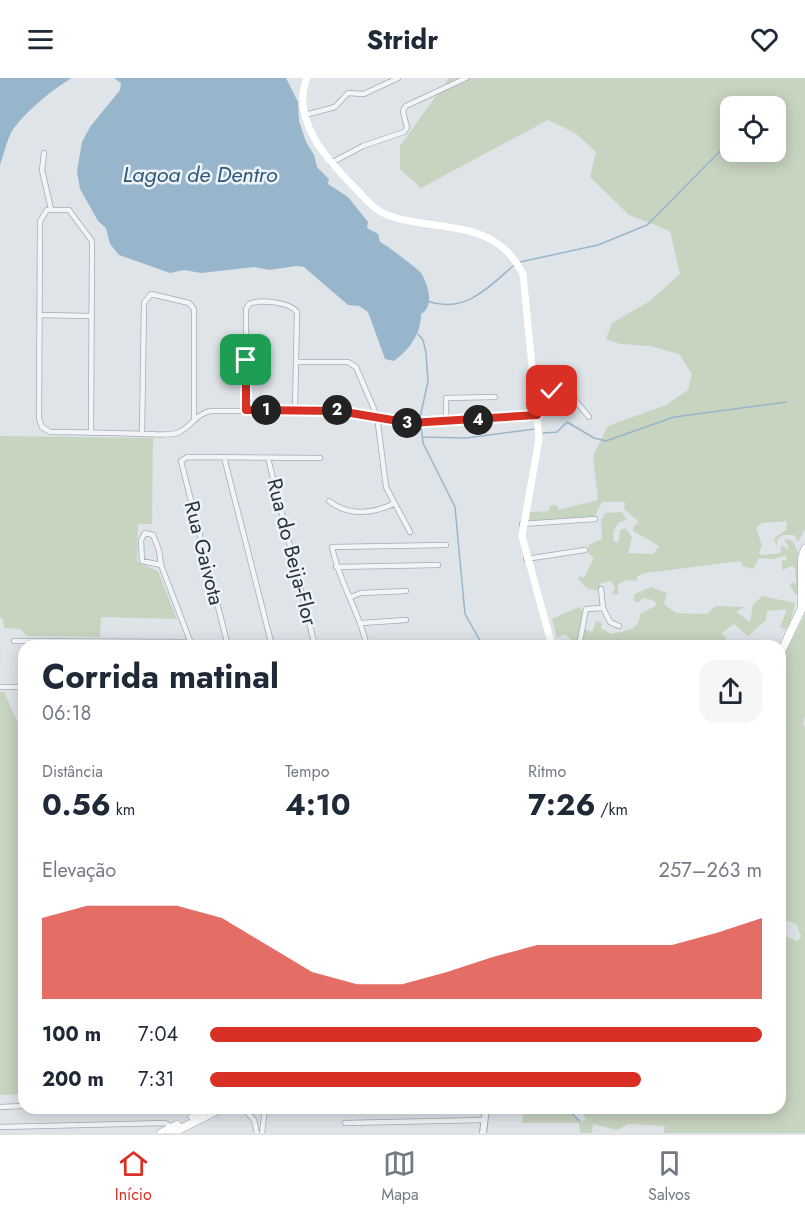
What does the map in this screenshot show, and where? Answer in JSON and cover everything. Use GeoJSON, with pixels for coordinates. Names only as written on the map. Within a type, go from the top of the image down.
{"type":"FeatureCollection","features":[{"type":"Feature","properties":{"kind":"main road"},"geometry":{"type":"LineString","coordinates":[[307,78],[303,92],[305,115],[317,144],[331,163],[380,212],[393,217],[472,231],[492,241],[513,259],[525,283],[537,415],[538,458],[522,524],[526,559],[550,640]]}},
{"type":"Feature","properties":{"kind":"main road"},"geometry":{"type":"LineString","coordinates":[[786,641],[802,608],[802,558],[805,549]]}},
{"type":"Feature","properties":{"kind":"main road"},"geometry":{"type":"LineString","coordinates":[[172,1130],[198,1114]]}},
{"type":"Feature","properties":{"kind":"main road"},"geometry":{"type":"LineString","coordinates":[[161,1133],[208,1114]]}},
{"type":"Feature","properties":{"kind":"street"},"geometry":{"type":"LineString","coordinates":[[305,115],[335,106],[348,93],[364,94],[398,78]]}},
{"type":"Feature","properties":{"kind":"street"},"geometry":{"type":"LineString","coordinates":[[331,163],[363,146],[404,132],[407,128],[403,111],[406,106],[465,78]]}},
{"type":"Feature","properties":{"kind":"street"},"geometry":{"type":"LineString","coordinates":[[44,153],[42,170],[51,209]]}},
{"type":"Feature","properties":{"kind":"street"},"geometry":{"type":"LineString","coordinates":[[91,433],[92,241],[73,212],[65,209],[51,209],[44,213],[40,221],[39,315],[39,419],[42,427],[50,432],[91,433],[142,434],[176,433],[207,411],[339,411],[410,423],[537,415]]}},
{"type":"Feature","properties":{"kind":"street"},"geometry":{"type":"LineString","coordinates":[[142,434],[144,303],[147,295],[154,294],[193,306],[194,419]]}},
{"type":"Feature","properties":{"kind":"street"},"geometry":{"type":"LineString","coordinates":[[246,410],[246,309],[249,304],[257,302],[295,309],[295,410]]}},
{"type":"Feature","properties":{"kind":"street"},"geometry":{"type":"LineString","coordinates":[[39,315],[92,316]]}},
{"type":"Feature","properties":{"kind":"street"},"geometry":{"type":"LineString","coordinates":[[296,362],[354,365],[378,417],[383,480],[393,504],[410,532]]}},
{"type":"Feature","properties":{"kind":"street"},"geometry":{"type":"LineString","coordinates":[[533,381],[575,400],[589,417]]}},
{"type":"Feature","properties":{"kind":"street"},"geometry":{"type":"LineString","coordinates":[[446,422],[446,398],[495,396]]}},
{"type":"Feature","properties":{"kind":"street"},"geometry":{"type":"LineString","coordinates":[[270,640],[224,457],[320,458]]}},
{"type":"Feature","properties":{"kind":"street","name":"Rua Gaivota"},"geometry":{"type":"LineString","coordinates":[[224,457],[183,459],[181,463],[226,640]]}},
{"type":"Feature","properties":{"kind":"street","name":"Rua do Beija-Flor"},"geometry":{"type":"LineString","coordinates":[[268,458],[314,640]]}},
{"type":"Feature","properties":{"kind":"street"},"geometry":{"type":"LineString","coordinates":[[328,501],[349,512],[376,511],[393,504]]}},
{"type":"Feature","properties":{"kind":"street"},"geometry":{"type":"LineString","coordinates":[[522,524],[594,519]]}},
{"type":"Feature","properties":{"kind":"street"},"geometry":{"type":"LineString","coordinates":[[161,565],[142,561],[141,540],[145,533],[155,538],[161,565],[189,640]]}},
{"type":"Feature","properties":{"kind":"street"},"geometry":{"type":"LineString","coordinates":[[366,640],[362,623],[336,567],[332,547],[446,545]]}},
{"type":"Feature","properties":{"kind":"street"},"geometry":{"type":"LineString","coordinates":[[526,559],[585,550]]}},
{"type":"Feature","properties":{"kind":"street"},"geometry":{"type":"LineString","coordinates":[[336,567],[438,565]]}},
{"type":"Feature","properties":{"kind":"street"},"geometry":{"type":"LineString","coordinates":[[601,589],[603,608],[610,622],[619,626]]}},
{"type":"Feature","properties":{"kind":"street"},"geometry":{"type":"LineString","coordinates":[[351,597],[361,594],[406,591]]}},
{"type":"Feature","properties":{"kind":"street"},"geometry":{"type":"LineString","coordinates":[[580,640],[586,609],[603,608]]}},
{"type":"Feature","properties":{"kind":"street"},"geometry":{"type":"LineString","coordinates":[[362,623],[406,620]]}},
{"type":"Feature","properties":{"kind":"street"},"geometry":{"type":"LineString","coordinates":[[14,641],[18,641]]}},
{"type":"Feature","properties":{"kind":"street"},"geometry":{"type":"LineString","coordinates":[[0,687],[18,687]]}},
{"type":"Feature","properties":{"kind":"street"},"geometry":{"type":"LineString","coordinates":[[0,1107],[18,1106]]}},
{"type":"Feature","properties":{"kind":"street"},"geometry":{"type":"LineString","coordinates":[[249,1114],[260,1133]]}},
{"type":"Feature","properties":{"kind":"street"},"geometry":{"type":"LineString","coordinates":[[260,1133],[264,1114]]}},
{"type":"Feature","properties":{"kind":"street"},"geometry":{"type":"LineString","coordinates":[[483,1133],[485,1114]]}},
{"type":"Feature","properties":{"kind":"street"},"geometry":{"type":"LineString","coordinates":[[345,1123],[484,1120]]}},
{"type":"Feature","properties":{"kind":"street"},"geometry":{"type":"LineString","coordinates":[[0,1127],[165,1123],[172,1130]]}},
{"type":"Feature","properties":{"kind":"green space"},"geometry":{"type":"Polygon","coordinates":[[[449,78],[805,78],[805,529],[798,542],[794,535],[783,535],[777,539],[777,547],[774,538],[786,530],[787,521],[762,523],[756,528],[762,545],[759,553],[761,555],[781,553],[781,546],[786,547],[787,550],[789,548],[784,539],[792,540],[798,552],[798,594],[795,594],[790,585],[792,582],[796,584],[795,569],[792,566],[782,570],[782,561],[786,560],[786,555],[774,559],[759,558],[753,569],[743,566],[741,561],[646,573],[637,576],[637,581],[626,580],[617,585],[619,594],[612,594],[615,587],[611,581],[601,583],[598,591],[587,588],[578,579],[580,576],[584,578],[594,558],[588,553],[589,545],[602,539],[601,522],[605,513],[622,512],[627,520],[618,523],[613,533],[614,542],[618,542],[621,529],[626,529],[632,537],[628,553],[653,554],[659,546],[633,531],[633,527],[639,522],[624,509],[625,502],[602,502],[595,516],[529,522],[530,512],[548,511],[551,505],[558,506],[558,510],[598,500],[593,456],[608,426],[666,405],[688,390],[692,374],[679,354],[650,346],[620,344],[606,339],[612,323],[650,301],[680,274],[670,231],[629,215],[590,177],[596,152],[575,133],[548,120],[421,188],[400,169],[400,146],[449,78]]]}},
{"type":"Feature","properties":{"kind":"green space"},"geometry":{"type":"Polygon","coordinates":[[[0,436],[153,438],[152,524],[138,524],[137,562],[158,571],[177,619],[101,617],[100,637],[27,636],[20,629],[4,628],[3,619],[0,618],[0,436]]]}},
{"type":"Feature","properties":{"kind":"green space"},"geometry":{"type":"Polygon","coordinates":[[[651,587],[667,593],[664,604],[676,613],[707,614],[716,606],[744,607],[736,612],[750,622],[753,605],[762,596],[795,603],[790,624],[785,630],[780,627],[787,609],[767,611],[766,620],[748,636],[734,624],[722,633],[727,640],[572,640],[565,634],[557,638],[552,619],[579,607],[587,615],[584,629],[592,632],[596,621],[602,623],[601,628],[611,634],[634,627],[640,614],[657,605],[653,600],[643,598],[638,603],[633,600],[635,594],[651,587]]]}},
{"type":"Feature","properties":{"kind":"green space"},"geometry":{"type":"Polygon","coordinates":[[[805,615],[805,715],[803,724],[805,727],[805,1133],[664,1133],[665,1126],[628,1124],[617,1130],[593,1124],[592,1133],[580,1133],[579,1123],[522,1123],[523,1114],[573,1114],[581,1122],[586,1119],[583,1114],[786,1114],[786,934],[787,937],[798,941],[801,936],[796,924],[786,921],[786,651],[805,615]]]}},
{"type":"Feature","properties":{"kind":"green space"},"geometry":{"type":"Polygon","coordinates":[[[0,692],[4,692],[18,723],[18,1094],[0,1095],[0,692]]]}},
{"type":"Feature","properties":{"kind":"water"},"geometry":{"type":"Polygon","coordinates":[[[0,78],[72,78],[38,102],[22,118],[9,137],[0,165],[0,78]]]}},
{"type":"Feature","properties":{"kind":"water","name":"Lagoa de Dentro"},"geometry":{"type":"Polygon","coordinates":[[[114,78],[286,78],[298,102],[299,121],[306,142],[314,155],[317,167],[329,179],[328,184],[348,197],[368,222],[367,228],[378,234],[380,242],[419,271],[426,283],[429,295],[428,306],[421,314],[414,341],[405,351],[394,361],[385,359],[368,312],[359,306],[348,305],[304,267],[269,270],[254,267],[201,273],[184,270],[170,273],[119,255],[110,244],[106,228],[98,221],[80,189],[77,171],[82,142],[90,127],[120,90],[121,83],[114,78]]]}},
{"type":"Feature","properties":{"kind":"waterway"},"geometry":{"type":"LineString","coordinates":[[520,262],[598,245],[647,225],[720,151]]}},
{"type":"Feature","properties":{"kind":"waterway"},"geometry":{"type":"LineString","coordinates":[[427,301],[440,304],[464,302],[484,291],[513,266]]}},
{"type":"Feature","properties":{"kind":"waterway"},"geometry":{"type":"LineString","coordinates":[[418,334],[423,340],[426,353],[428,381],[420,418],[423,443],[455,507],[465,614],[480,640]]}},
{"type":"Feature","properties":{"kind":"waterway"},"geometry":{"type":"LineString","coordinates":[[543,433],[557,432],[567,422],[594,438],[606,441],[674,417],[786,402]]}},
{"type":"Feature","properties":{"kind":"waterway"},"geometry":{"type":"LineString","coordinates":[[422,437],[466,438],[535,429]]}},
{"type":"Feature","properties":{"kind":"waterway"},"geometry":{"type":"LineString","coordinates":[[572,1114],[580,1121]]}},
{"type":"Feature","properties":{"kind":"route"},"geometry":{"type":"LineString","coordinates":[[246,360],[246,410],[339,411],[366,414],[399,423],[485,420],[537,415],[533,381],[552,391]]}}]}
